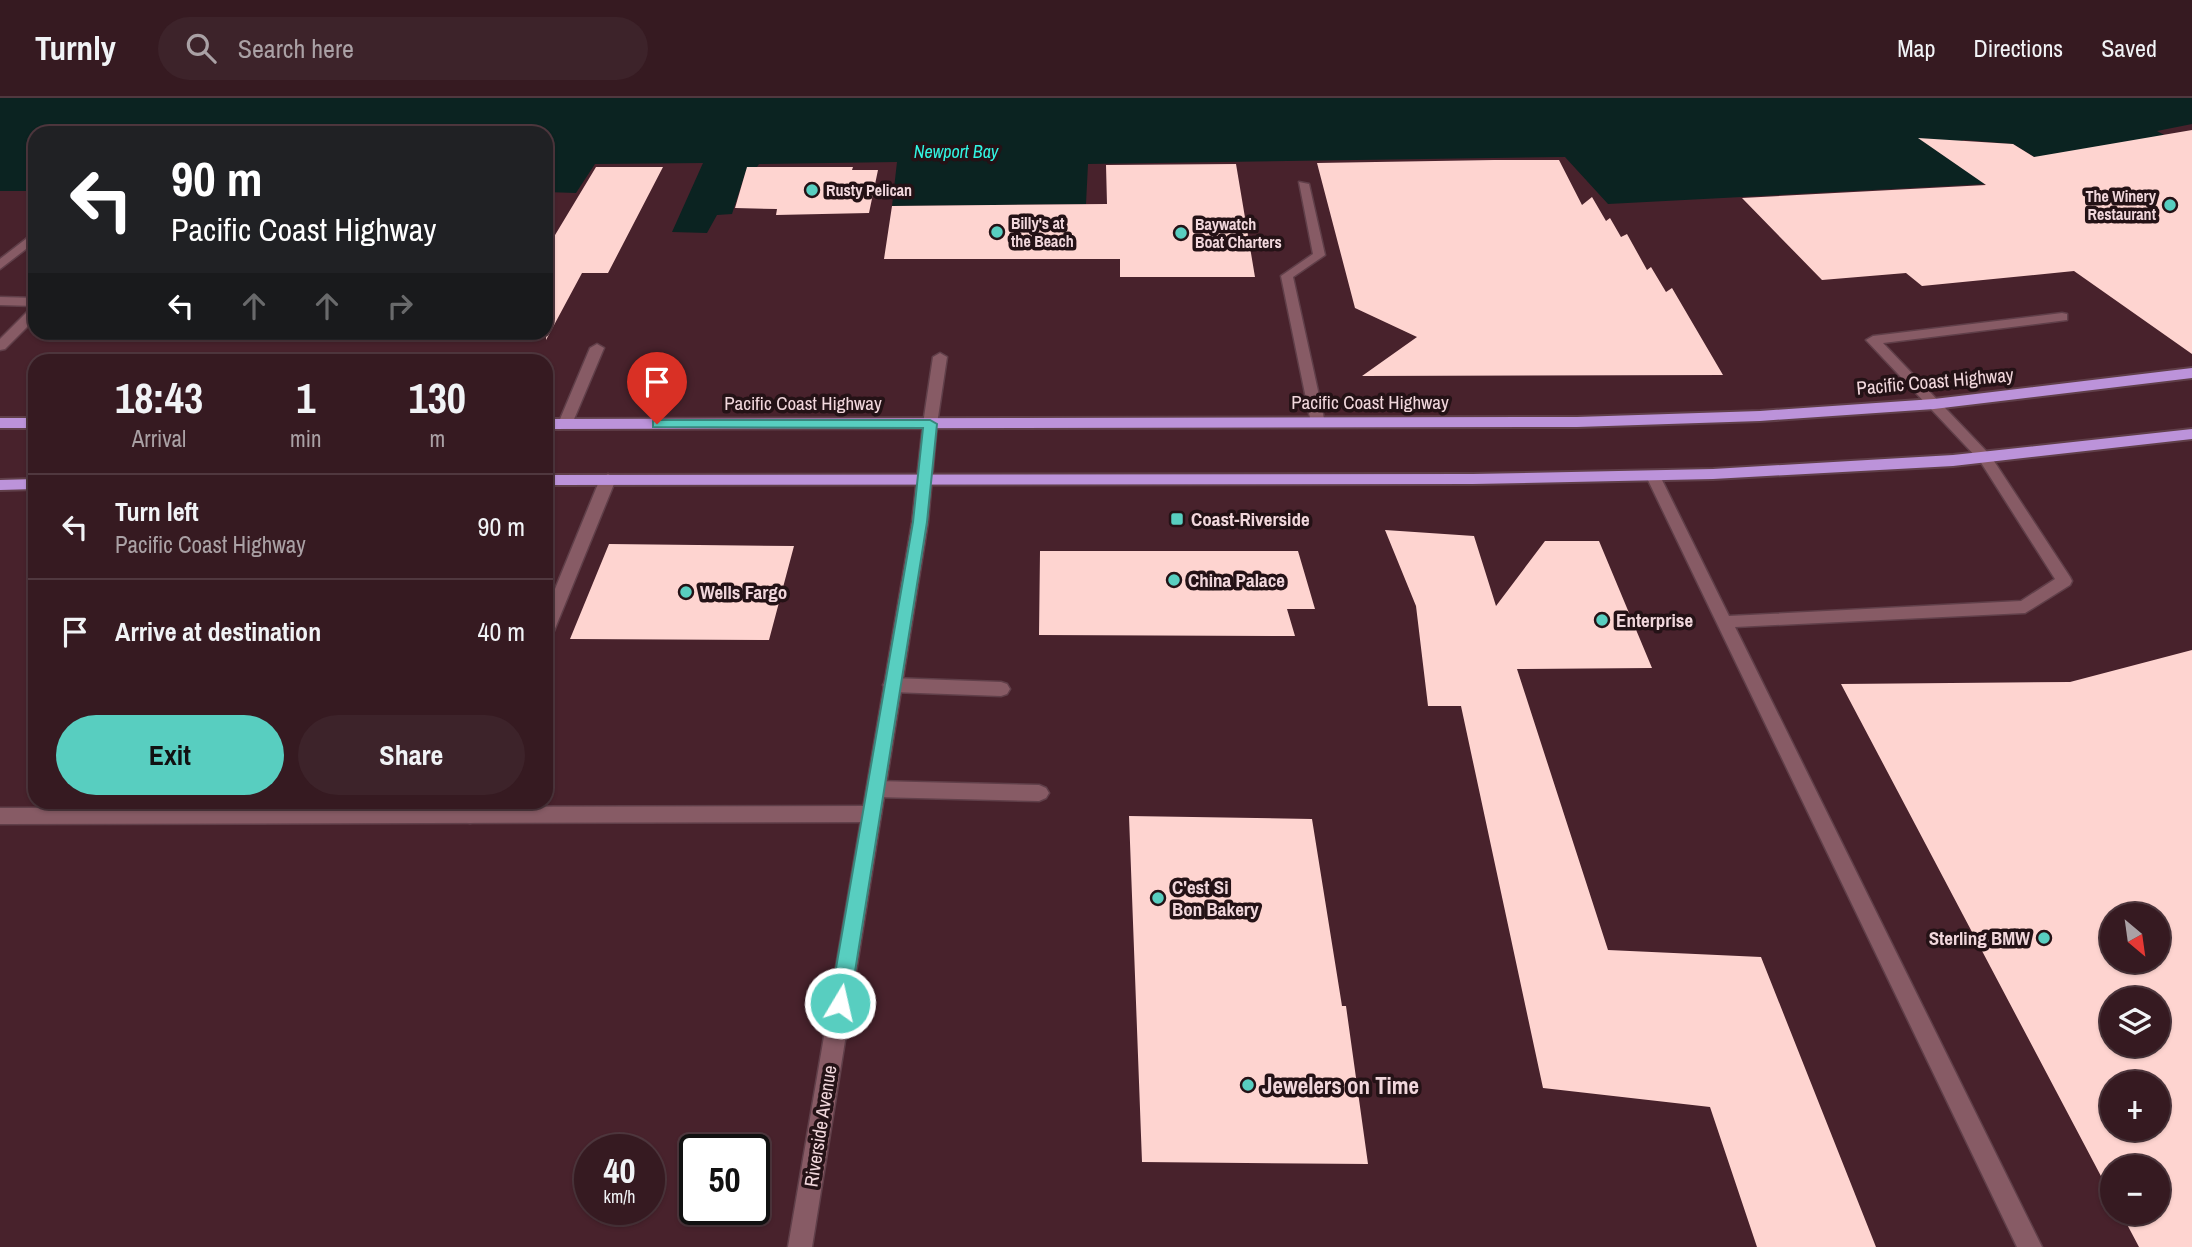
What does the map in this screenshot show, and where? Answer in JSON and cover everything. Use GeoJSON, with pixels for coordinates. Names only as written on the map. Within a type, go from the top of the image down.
{"type":"FeatureCollection","features":[{"type":"Feature","properties":{"kind":"highway","name":"Pacific Coast Highway"},"geometry":{"type":"LineString","coordinates":[[553,424],[1590,422],[1760,416],[1934,404],[2192,373]]}},
{"type":"Feature","properties":{"kind":"highway"},"geometry":{"type":"LineString","coordinates":[[0,424],[28,423]]}},
{"type":"Feature","properties":{"kind":"highway"},"geometry":{"type":"LineString","coordinates":[[553,480],[1654,478],[1840,469],[1985,458],[2192,434]]}},
{"type":"Feature","properties":{"kind":"highway"},"geometry":{"type":"LineString","coordinates":[[0,485],[28,484]]}},
{"type":"Feature","properties":{"kind":"main road"},"geometry":{"type":"LineString","coordinates":[[1303,184],[1319,255],[1287,276],[1318,424]]}},
{"type":"Feature","properties":{"kind":"main road"},"geometry":{"type":"LineString","coordinates":[[0,265],[28,242]]}},
{"type":"Feature","properties":{"kind":"main road"},"geometry":{"type":"LineString","coordinates":[[0,301],[28,302]]}},
{"type":"Feature","properties":{"kind":"main road"},"geometry":{"type":"LineString","coordinates":[[1724,622],[2025,607],[2064,581],[1985,458],[1873,340],[2062,317]]}},
{"type":"Feature","properties":{"kind":"main road"},"geometry":{"type":"LineString","coordinates":[[0,346],[28,319]]}},
{"type":"Feature","properties":{"kind":"main road"},"geometry":{"type":"LineString","coordinates":[[565,424],[597,348]]}},
{"type":"Feature","properties":{"kind":"main road","name":"Riverside Avenue"},"geometry":{"type":"LineString","coordinates":[[800,1247],[920,522],[940,357]]}},
{"type":"Feature","properties":{"kind":"main road"},"geometry":{"type":"LineString","coordinates":[[1654,478],[1966,1123],[2030,1247]]}},
{"type":"Feature","properties":{"kind":"main road"},"geometry":{"type":"LineString","coordinates":[[553,614],[608,480]]}},
{"type":"Feature","properties":{"kind":"main road"},"geometry":{"type":"LineString","coordinates":[[892,685],[1001,689]]}},
{"type":"Feature","properties":{"kind":"main road"},"geometry":{"type":"LineString","coordinates":[[876,789],[1039,793]]}},
{"type":"Feature","properties":{"kind":"main road"},"geometry":{"type":"LineString","coordinates":[[0,816],[414,809]]}},
{"type":"Feature","properties":{"kind":"main road"},"geometry":{"type":"LineString","coordinates":[[539,809],[871,814]]}},
{"type":"Feature","properties":{"kind":"water","name":"Newport Bay"},"geometry":{"type":"Polygon","coordinates":[[[0,98],[2192,98],[2192,124],[2157,131],[2192,150],[2062,174],[2013,144],[1964,140],[1937,151],[1986,184],[1608,204],[1565,157],[1088,164],[1086,204],[892,206],[897,162],[759,164],[755,170],[746,171],[732,214],[717,215],[707,233],[672,232],[703,163],[595,164],[576,193],[553,192],[553,126],[28,126],[28,191],[0,191],[0,98]]]}},
{"type":"Feature","properties":{"kind":"building"},"geometry":{"type":"Polygon","coordinates":[[[2192,130],[2192,354],[2074,271],[1922,286],[1906,273],[1822,280],[1742,198],[1986,185],[1918,138],[2013,144],[2034,157],[2192,130]]]}},
{"type":"Feature","properties":{"kind":"building"},"geometry":{"type":"Polygon","coordinates":[[[1559,160],[1582,205],[1592,197],[1606,221],[1610,218],[1621,237],[1627,234],[1647,270],[1651,267],[1666,292],[1672,288],[1723,375],[1362,376],[1417,337],[1355,308],[1317,163],[1559,160]]]}},
{"type":"Feature","properties":{"kind":"building"},"geometry":{"type":"Polygon","coordinates":[[[1236,164],[1255,277],[1120,277],[1120,259],[884,259],[892,206],[1107,204],[1106,165],[1236,164]]]}},
{"type":"Feature","properties":{"kind":"building"},"geometry":{"type":"Polygon","coordinates":[[[596,167],[663,167],[608,273],[582,273],[553,327],[553,238],[596,167]]]}},
{"type":"Feature","properties":{"kind":"building","name":"Rusty Pelican"},"geometry":{"type":"Polygon","coordinates":[[[747,167],[853,167],[852,170],[878,170],[869,213],[776,215],[777,209],[735,208],[747,167]]]}},
{"type":"Feature","properties":{"kind":"building"},"geometry":{"type":"Polygon","coordinates":[[[1385,530],[1474,536],[1496,606],[1545,541],[1599,541],[1652,668],[1517,669],[1608,950],[1761,957],[1876,1247],[1757,1247],[1710,1107],[1543,1088],[1461,706],[1428,706],[1416,606],[1385,530]]]}},
{"type":"Feature","properties":{"kind":"building","name":"Wells Fargo"},"geometry":{"type":"Polygon","coordinates":[[[609,544],[794,546],[769,640],[570,639],[609,544]]]}},
{"type":"Feature","properties":{"kind":"building"},"geometry":{"type":"Polygon","coordinates":[[[1040,551],[1298,551],[1315,609],[1287,609],[1295,636],[1039,635],[1040,551]]]}},
{"type":"Feature","properties":{"kind":"building","name":"Sterling BMW"},"geometry":{"type":"Polygon","coordinates":[[[2192,650],[2192,1247],[2139,1247],[2127,1225],[2170,1225],[2170,1155],[2100,1155],[2100,1174],[1841,684],[2070,682],[2192,650]]]}},
{"type":"Feature","properties":{"kind":"building"},"geometry":{"type":"Polygon","coordinates":[[[1129,816],[1312,819],[1342,1006],[1346,1006],[1368,1164],[1142,1162],[1129,816]]]}},
{"type":"Feature","properties":{"kind":"place","name":"Rusty Pelican"},"geometry":{"type":"Point","coordinates":[812,190]}},
{"type":"Feature","properties":{"kind":"place","name":"The Winery Restaurant"},"geometry":{"type":"Point","coordinates":[2170,205]}},
{"type":"Feature","properties":{"kind":"place","name":"Billy's at the Beach"},"geometry":{"type":"Point","coordinates":[997,232]}},
{"type":"Feature","properties":{"kind":"place","name":"Baywatch Boat Charters"},"geometry":{"type":"Point","coordinates":[1181,233]}},
{"type":"Feature","properties":{"kind":"place","name":"Coast-Riverside"},"geometry":{"type":"Point","coordinates":[1177,519]}},
{"type":"Feature","properties":{"kind":"place","name":"China Palace"},"geometry":{"type":"Point","coordinates":[1174,580]}},
{"type":"Feature","properties":{"kind":"place","name":"Wells Fargo"},"geometry":{"type":"Point","coordinates":[686,592]}},
{"type":"Feature","properties":{"kind":"place","name":"Enterprise"},"geometry":{"type":"Point","coordinates":[1602,620]}},
{"type":"Feature","properties":{"kind":"place","name":"C'est Si Bon Bakery"},"geometry":{"type":"Point","coordinates":[1158,898]}},
{"type":"Feature","properties":{"kind":"place","name":"Sterling BMW"},"geometry":{"type":"Point","coordinates":[2044,938]}},
{"type":"Feature","properties":{"kind":"place","name":"Jewelers on Time"},"geometry":{"type":"Point","coordinates":[1248,1085]}},
{"type":"Feature","properties":{"kind":"route"},"geometry":{"type":"LineString","coordinates":[[657,424],[930,424],[920,522],[840,1003]]}}]}
